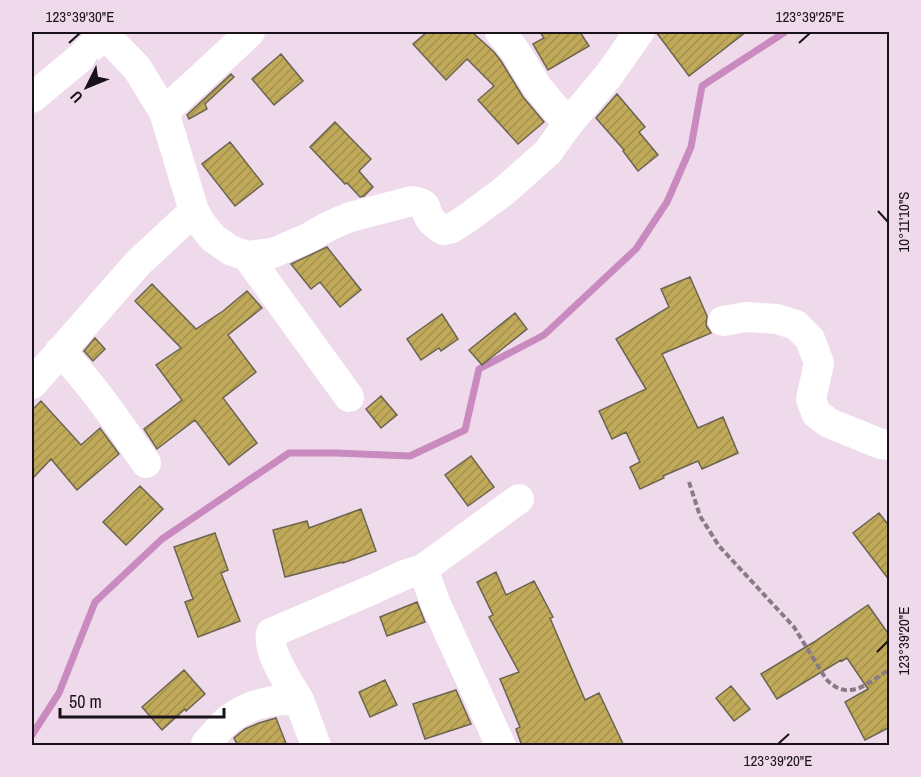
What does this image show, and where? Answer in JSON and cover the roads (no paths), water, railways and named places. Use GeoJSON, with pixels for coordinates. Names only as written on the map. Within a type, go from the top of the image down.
{"type":"FeatureCollection","features":[{"type":"Feature","properties":{"kind":"street"},"geometry":{"type":"LineString","coordinates":[[164,112],[250,32]]}},
{"type":"Feature","properties":{"kind":"street"},"geometry":{"type":"LineString","coordinates":[[500,32],[538,88],[568,124]]}},
{"type":"Feature","properties":{"kind":"street"},"geometry":{"type":"LineString","coordinates":[[32,98],[80,58],[103,33],[137,68],[164,112],[194,211],[200,222],[213,238],[230,250],[247,256],[273,253],[350,217],[412,201],[422,203],[427,208],[429,218],[443,230],[452,228],[504,191],[548,152],[609,75],[639,32]]}},
{"type":"Feature","properties":{"kind":"street"},"geometry":{"type":"LineString","coordinates":[[32,384],[138,263],[194,211]]}},
{"type":"Feature","properties":{"kind":"street"},"geometry":{"type":"LineString","coordinates":[[247,256],[349,398]]}},
{"type":"Feature","properties":{"kind":"street"},"geometry":{"type":"LineString","coordinates":[[723,321],[746,317],[777,319],[796,325],[810,339],[819,363],[811,399],[816,413],[829,423],[881,444],[890,444]]}},
{"type":"Feature","properties":{"kind":"street"},"geometry":{"type":"LineString","coordinates":[[60,351],[110,411],[146,464]]}},
{"type":"Feature","properties":{"kind":"street"},"geometry":{"type":"LineString","coordinates":[[316,746],[299,700],[283,676],[271,646],[271,633],[404,575],[423,569],[519,499]]}},
{"type":"Feature","properties":{"kind":"street"},"geometry":{"type":"LineString","coordinates":[[423,569],[435,602],[501,746]]}},
{"type":"Feature","properties":{"kind":"street"},"geometry":{"type":"LineString","coordinates":[[206,744],[227,721],[244,710],[264,703],[299,700]]}},
{"type":"Feature","properties":{"kind":"waterway"},"geometry":{"type":"LineString","coordinates":[[32,735],[59,693],[95,602],[162,539],[289,453],[410,456],[465,430],[479,369],[544,335],[636,249],[667,202],[691,147],[702,86],[785,32]]}}]}
